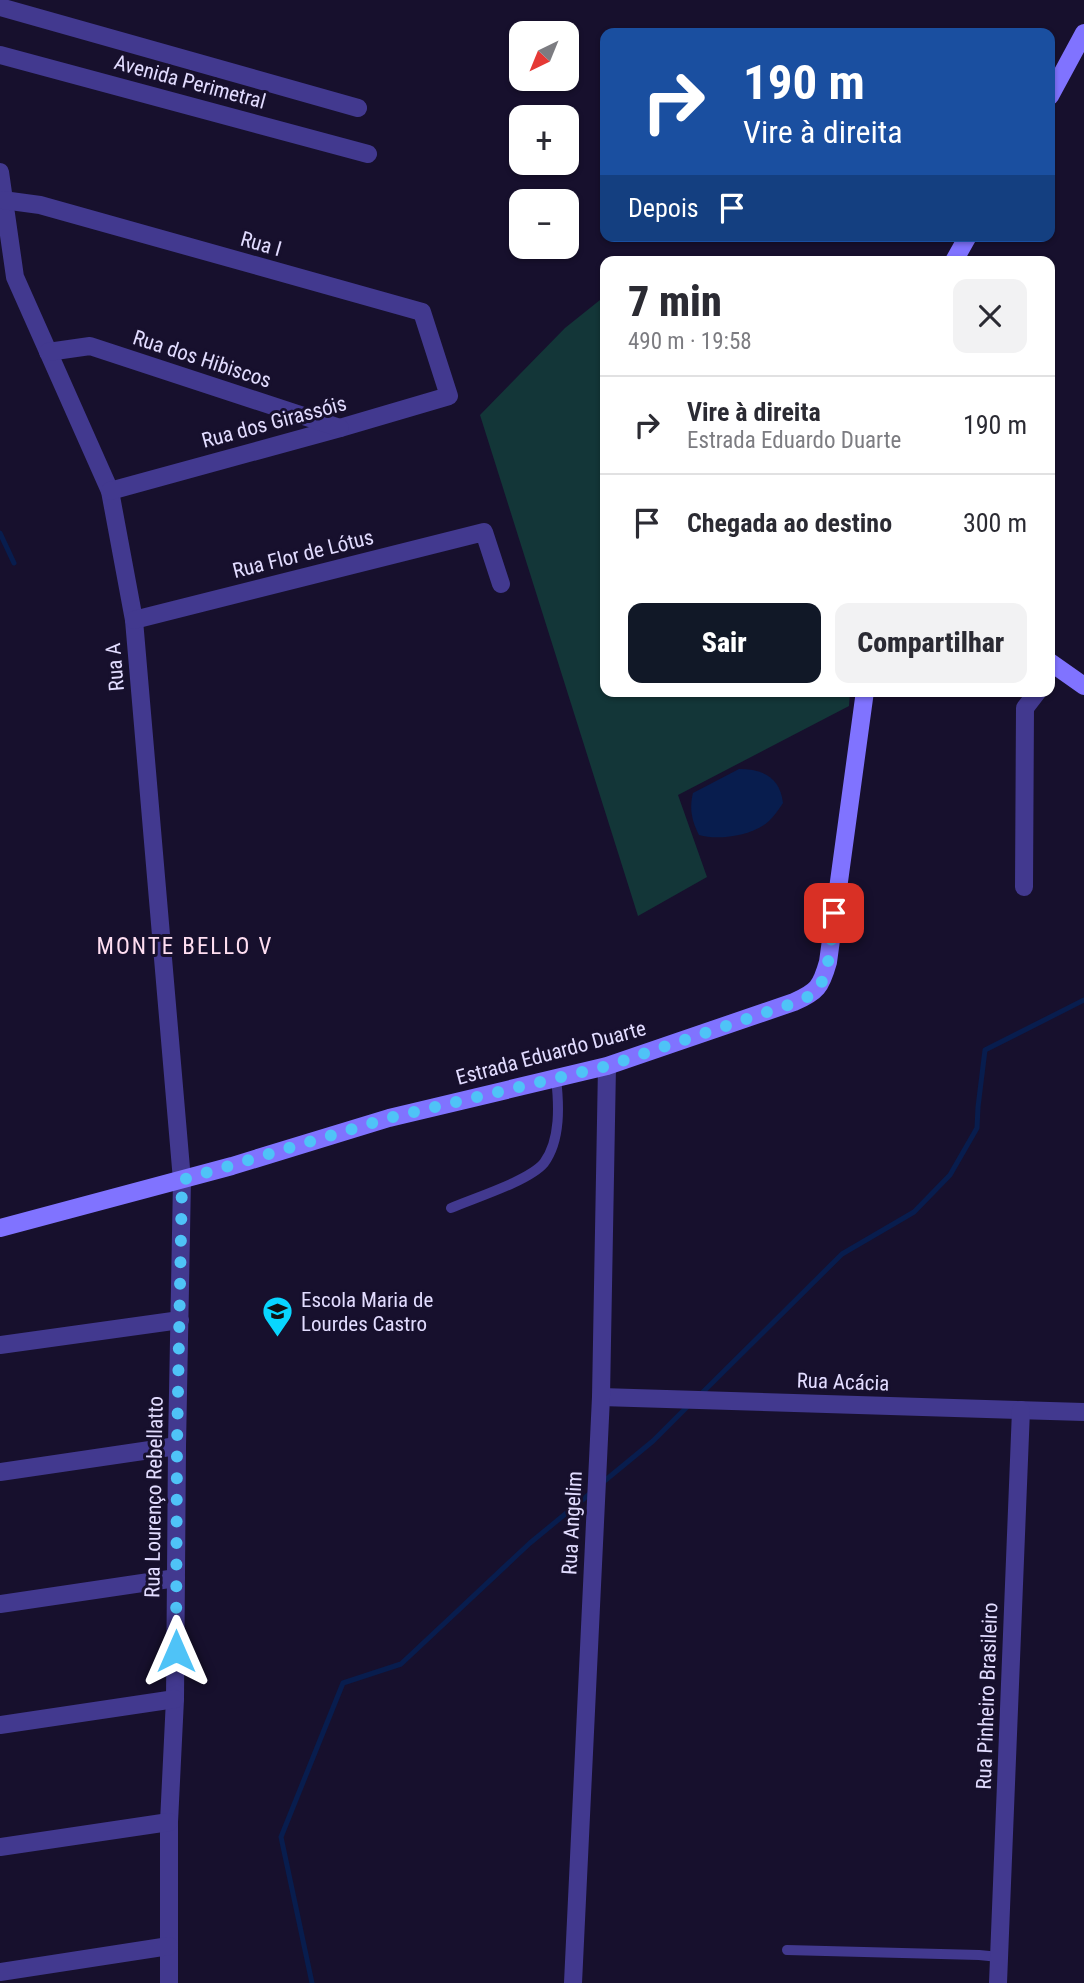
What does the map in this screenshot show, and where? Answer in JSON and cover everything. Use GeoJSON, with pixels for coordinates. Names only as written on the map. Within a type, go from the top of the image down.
{"type":"FeatureCollection","features":[{"type":"Feature","properties":{"kind":"street","name":"Avenida Perimetral"},"geometry":{"type":"LineString","coordinates":[[0,7],[358,108]]}},
{"type":"Feature","properties":{"kind":"street"},"geometry":{"type":"LineString","coordinates":[[1055,87],[1084,33]]}},
{"type":"Feature","properties":{"kind":"street","name":"Avenida Perimetral"},"geometry":{"type":"LineString","coordinates":[[0,55],[368,154]]}},
{"type":"Feature","properties":{"kind":"street","name":"Rua A"},"geometry":{"type":"LineString","coordinates":[[0,172],[15,277],[110,491],[134,621],[182,1180]]}},
{"type":"Feature","properties":{"kind":"street","name":"Rua I"},"geometry":{"type":"LineString","coordinates":[[3,200],[40,205],[422,313],[449,396]]}},
{"type":"Feature","properties":{"kind":"street","name":"Rua dos Hibiscos"},"geometry":{"type":"LineString","coordinates":[[48,352],[90,346],[340,428]]}},
{"type":"Feature","properties":{"kind":"street","name":"Rua dos Girassóis"},"geometry":{"type":"LineString","coordinates":[[110,491],[449,396]]}},
{"type":"Feature","properties":{"kind":"street","name":"Rua Flor de Lótus"},"geometry":{"type":"LineString","coordinates":[[134,621],[484,532],[501,584]]}},
{"type":"Feature","properties":{"kind":"street"},"geometry":{"type":"LineString","coordinates":[[1055,670],[1084,686]]}},
{"type":"Feature","properties":{"kind":"street","name":"Estrada Eduardo Duarte"},"geometry":{"type":"LineString","coordinates":[[0,1228],[182,1180],[389,1118],[607,1066],[794,1003],[813,993],[822,981],[828,962],[864,697]]}},
{"type":"Feature","properties":{"kind":"street"},"geometry":{"type":"LineString","coordinates":[[1024,887],[1025,708],[1033,697]]}},
{"type":"Feature","properties":{"kind":"street","name":"Rua Angelim"},"geometry":{"type":"LineString","coordinates":[[573,1983],[601,1397],[607,1066]]}},
{"type":"Feature","properties":{"kind":"street","name":"Rua Lourenço Rebellatto"},"geometry":{"type":"LineString","coordinates":[[169,1983],[169,1822],[175,1699],[182,1180]]}},
{"type":"Feature","properties":{"kind":"street"},"geometry":{"type":"LineString","coordinates":[[0,1345],[180,1320]]}},
{"type":"Feature","properties":{"kind":"street","name":"Rua Acácia"},"geometry":{"type":"LineString","coordinates":[[601,1397],[1084,1412]]}},
{"type":"Feature","properties":{"kind":"street","name":"Rua Pinheiro Brasileiro"},"geometry":{"type":"LineString","coordinates":[[998,1983],[1021,1410]]}},
{"type":"Feature","properties":{"kind":"street"},"geometry":{"type":"LineString","coordinates":[[0,1472],[177,1446]]}},
{"type":"Feature","properties":{"kind":"street"},"geometry":{"type":"LineString","coordinates":[[0,1604],[176,1578]]}},
{"type":"Feature","properties":{"kind":"street"},"geometry":{"type":"LineString","coordinates":[[0,1725],[175,1699]]}},
{"type":"Feature","properties":{"kind":"street"},"geometry":{"type":"LineString","coordinates":[[0,1847],[169,1822]]}},
{"type":"Feature","properties":{"kind":"street"},"geometry":{"type":"LineString","coordinates":[[0,1972],[169,1946]]}},
{"type":"Feature","properties":{"kind":"lane"},"geometry":{"type":"LineString","coordinates":[[451,1208],[532,1173],[543,1164],[556,1136],[556,1078]]}},
{"type":"Feature","properties":{"kind":"lane"},"geometry":{"type":"LineString","coordinates":[[787,1950],[999,1957]]}},
{"type":"Feature","properties":{"kind":"green space"},"geometry":{"type":"Polygon","coordinates":[[[600,300],[600,697],[850,697],[849,706],[678,795],[707,877],[638,916],[480,415],[565,328],[600,300]]]}},
{"type":"Feature","properties":{"kind":"water"},"geometry":{"type":"Polygon","coordinates":[[[739,769],[756,771],[769,777],[778,787],[783,803],[769,821],[755,830],[726,837],[699,835],[692,815],[693,793],[739,769]]]}},
{"type":"Feature","properties":{"kind":"waterway"},"geometry":{"type":"LineString","coordinates":[[0,533],[14,563]]}},
{"type":"Feature","properties":{"kind":"waterway"},"geometry":{"type":"LineString","coordinates":[[698,1397],[842,1254],[914,1212],[950,1175],[977,1128],[985,1050],[1084,1000]]}},
{"type":"Feature","properties":{"kind":"waterway"},"geometry":{"type":"LineString","coordinates":[[602,1483],[653,1441],[691,1403]]}},
{"type":"Feature","properties":{"kind":"waterway"},"geometry":{"type":"LineString","coordinates":[[312,1983],[281,1837],[343,1683],[401,1664],[530,1543],[592,1492]]}},
{"type":"Feature","properties":{"kind":"place","name":"Escola Maria de Lourdes Castro"},"geometry":{"type":"Point","coordinates":[278,1339]}},
{"type":"Feature","properties":{"kind":"district","name":"MONTE BELLO V"},"geometry":{"type":"Point","coordinates":[185,946]}},
{"type":"Feature","properties":{"kind":"route"},"geometry":{"type":"LineString","coordinates":[[176,1651],[182,1180],[389,1118],[607,1066],[794,1003],[813,993],[822,981],[828,962],[834,913]]}}]}
